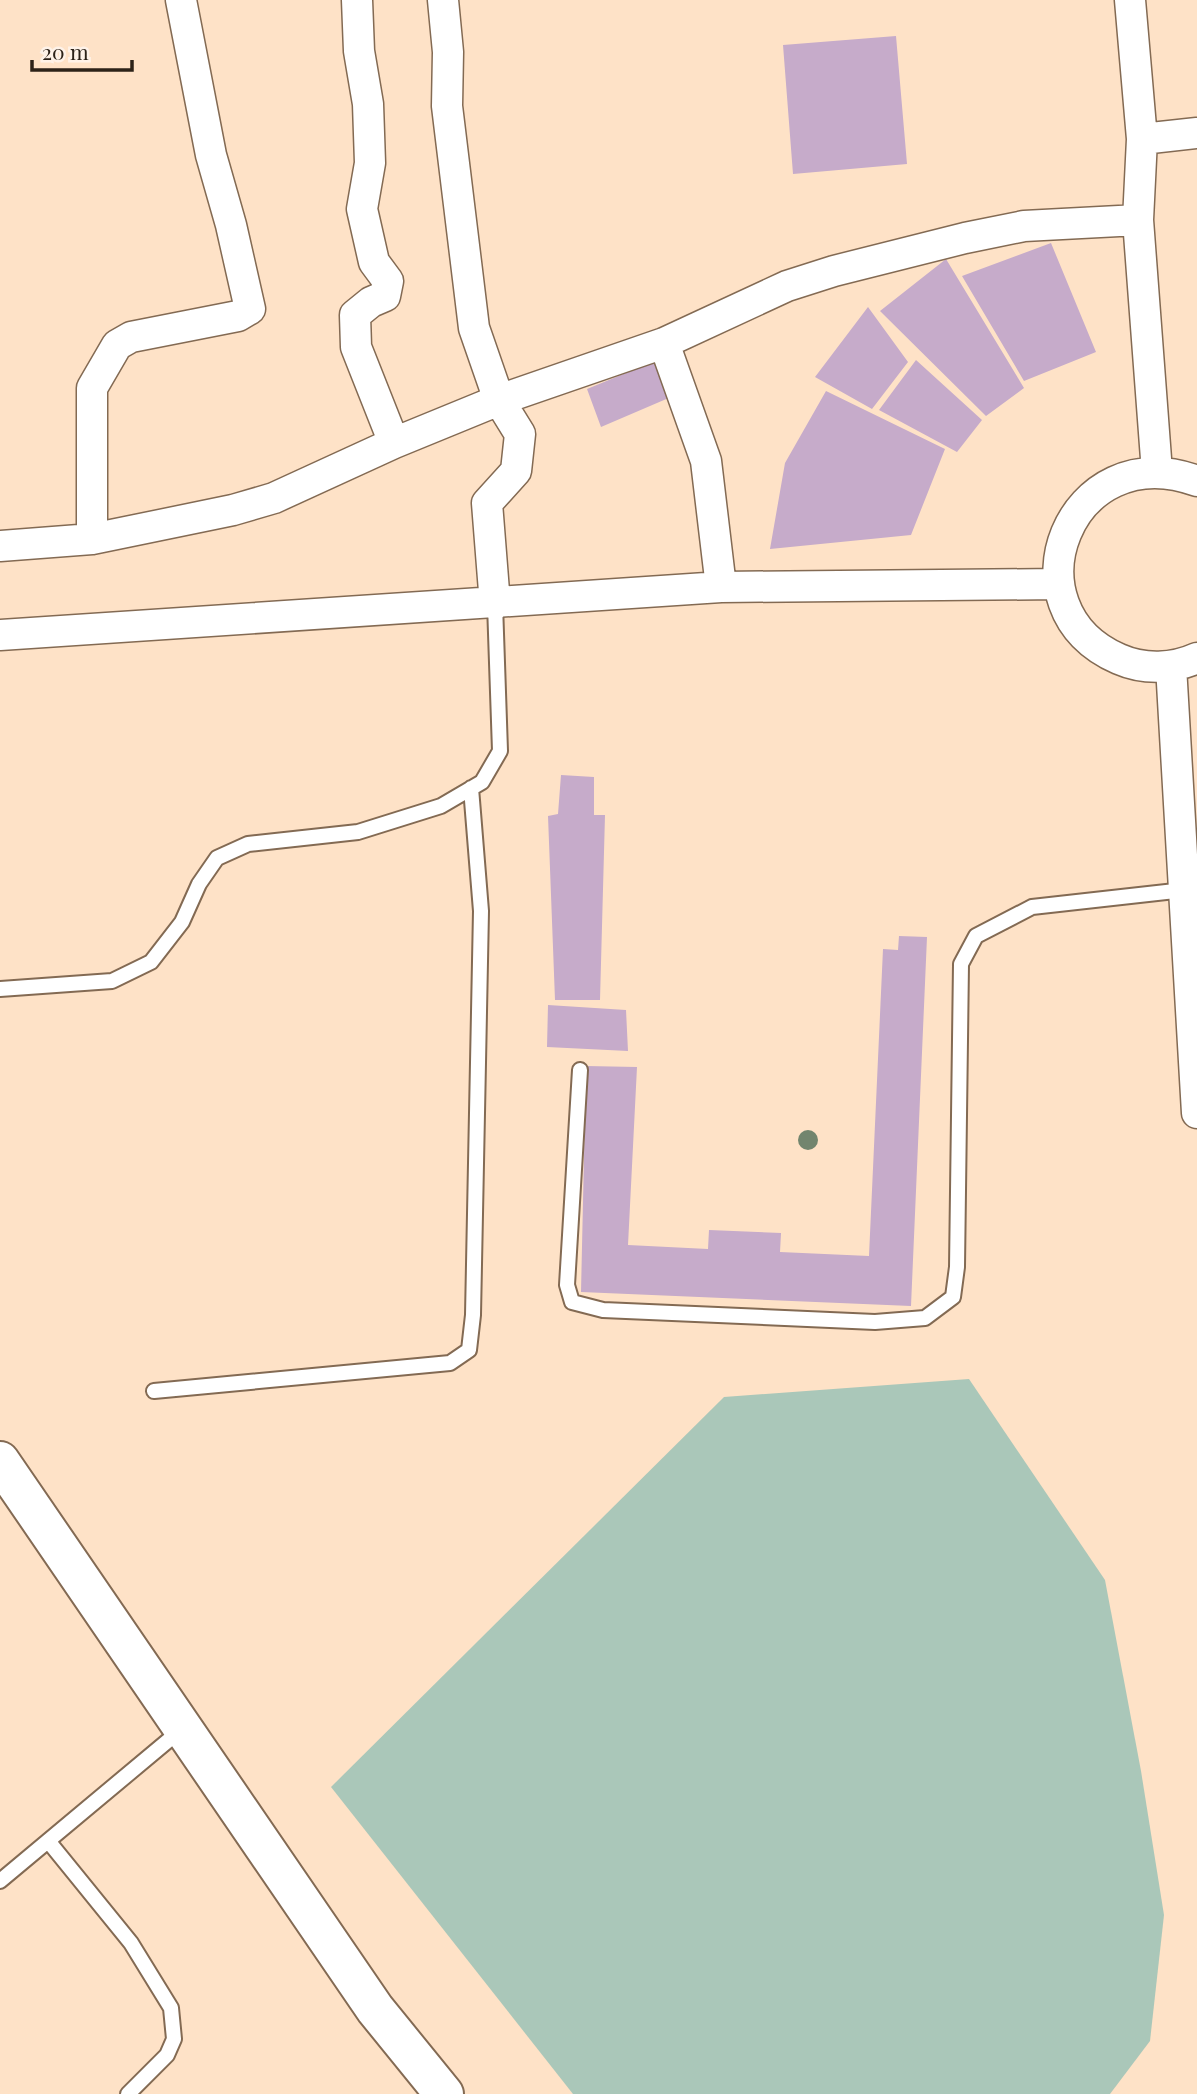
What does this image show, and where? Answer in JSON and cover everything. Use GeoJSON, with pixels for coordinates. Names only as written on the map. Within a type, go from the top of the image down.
{"type":"FeatureCollection","features":[{"type":"Feature","properties":{"kind":"street"},"geometry":{"type":"LineString","coordinates":[[92,539],[92,388],[117,345],[131,337],[238,316],[250,309],[231,225],[211,155],[181,0]]}},
{"type":"Feature","properties":{"kind":"street"},"geometry":{"type":"LineString","coordinates":[[358,0],[359,51],[368,104],[370,163],[362,209],[374,262],[388,281],[385,296],[371,302],[355,315],[356,347],[394,443]]}},
{"type":"Feature","properties":{"kind":"street"},"geometry":{"type":"LineString","coordinates":[[443,0],[448,52],[447,106],[474,328],[499,400],[520,434],[516,471],[487,503],[495,604]]}},
{"type":"Feature","properties":{"kind":"street"},"geometry":{"type":"LineString","coordinates":[[1130,0],[1142,139],[1138,220],[1157,472]]}},
{"type":"Feature","properties":{"kind":"street"},"geometry":{"type":"LineString","coordinates":[[1142,139],[1197,133]]}},
{"type":"Feature","properties":{"kind":"street"},"geometry":{"type":"LineString","coordinates":[[0,545],[92,539],[233,510],[274,498],[394,443],[499,400],[664,342],[787,286],[834,271],[1024,226],[1138,220]]}},
{"type":"Feature","properties":{"kind":"street"},"geometry":{"type":"LineString","coordinates":[[664,342],[706,461],[721,587]]}},
{"type":"Feature","properties":{"kind":"street"},"geometry":{"type":"LineString","coordinates":[[1197,481],[1157,472],[1116,480],[1098,491],[1082,506],[1070,523],[1062,542],[1059,563],[1059,584],[1065,605],[1075,624],[1098,648],[1128,663],[1149,667],[1184,662],[1184,890],[1197,1113]]}},
{"type":"Feature","properties":{"kind":"street"},"geometry":{"type":"LineString","coordinates":[[0,635],[721,587],[1059,584]]}},
{"type":"Feature","properties":{"kind":"street"},"geometry":{"type":"LineString","coordinates":[[0,1461],[375,2009],[444,2094]]}},
{"type":"Feature","properties":{"kind":"lane"},"geometry":{"type":"LineString","coordinates":[[0,989],[112,981],[151,962],[182,922],[199,884],[217,858],[248,844],[358,832],[441,806],[482,782],[500,751],[495,604]]}},
{"type":"Feature","properties":{"kind":"lane"},"geometry":{"type":"LineString","coordinates":[[154,1391],[450,1363],[470,1350],[473,1315],[481,911],[471,788]]}},
{"type":"Feature","properties":{"kind":"lane"},"geometry":{"type":"LineString","coordinates":[[580,1070],[567,1285],[572,1301],[603,1310],[875,1322],[925,1318],[953,1297],[957,1267],[961,964],[976,936],[1032,907],[1184,890]]}},
{"type":"Feature","properties":{"kind":"lane"},"geometry":{"type":"LineString","coordinates":[[0,1881],[183,1728]]}},
{"type":"Feature","properties":{"kind":"lane"},"geometry":{"type":"LineString","coordinates":[[49,1842],[131,1943],[172,2008],[174,2039],[167,2054],[128,2094]]}},
{"type":"Feature","properties":{"kind":"green space"},"geometry":{"type":"Polygon","coordinates":[[[969,1379],[1105,1580],[1141,1771],[1164,1915],[1150,2041],[1110,2094],[573,2094],[331,1787],[724,1397],[969,1379]]]}},
{"type":"Feature","properties":{"kind":"building"},"geometry":{"type":"Polygon","coordinates":[[[896,36],[907,164],[793,174],[783,45],[896,36]]]}},
{"type":"Feature","properties":{"kind":"building"},"geometry":{"type":"Polygon","coordinates":[[[1051,243],[1096,352],[1024,381],[962,276],[1051,243]]]}},
{"type":"Feature","properties":{"kind":"building"},"geometry":{"type":"Polygon","coordinates":[[[946,259],[1024,388],[986,416],[880,311],[946,259]]]}},
{"type":"Feature","properties":{"kind":"building"},"geometry":{"type":"Polygon","coordinates":[[[868,307],[908,362],[872,409],[815,377],[868,307]]]}},
{"type":"Feature","properties":{"kind":"building"},"geometry":{"type":"Polygon","coordinates":[[[660,359],[678,394],[601,427],[587,389],[660,359]]]}},
{"type":"Feature","properties":{"kind":"building"},"geometry":{"type":"Polygon","coordinates":[[[916,360],[982,420],[957,452],[879,410],[916,360]]]}},
{"type":"Feature","properties":{"kind":"building"},"geometry":{"type":"Polygon","coordinates":[[[826,391],[945,449],[911,535],[770,549],[785,463],[826,391]]]}},
{"type":"Feature","properties":{"kind":"building"},"geometry":{"type":"Polygon","coordinates":[[[561,775],[594,777],[594,815],[605,815],[600,1000],[555,1000],[548,816],[558,814],[561,775]]]}},
{"type":"Feature","properties":{"kind":"building"},"geometry":{"type":"Polygon","coordinates":[[[899,936],[927,937],[911,1306],[581,1292],[586,1066],[637,1067],[628,1245],[708,1249],[709,1230],[781,1233],[780,1252],[869,1256],[883,949],[898,950],[899,936]]]}},
{"type":"Feature","properties":{"kind":"building"},"geometry":{"type":"Polygon","coordinates":[[[548,1005],[626,1010],[628,1051],[547,1047],[548,1005]]]}}]}
